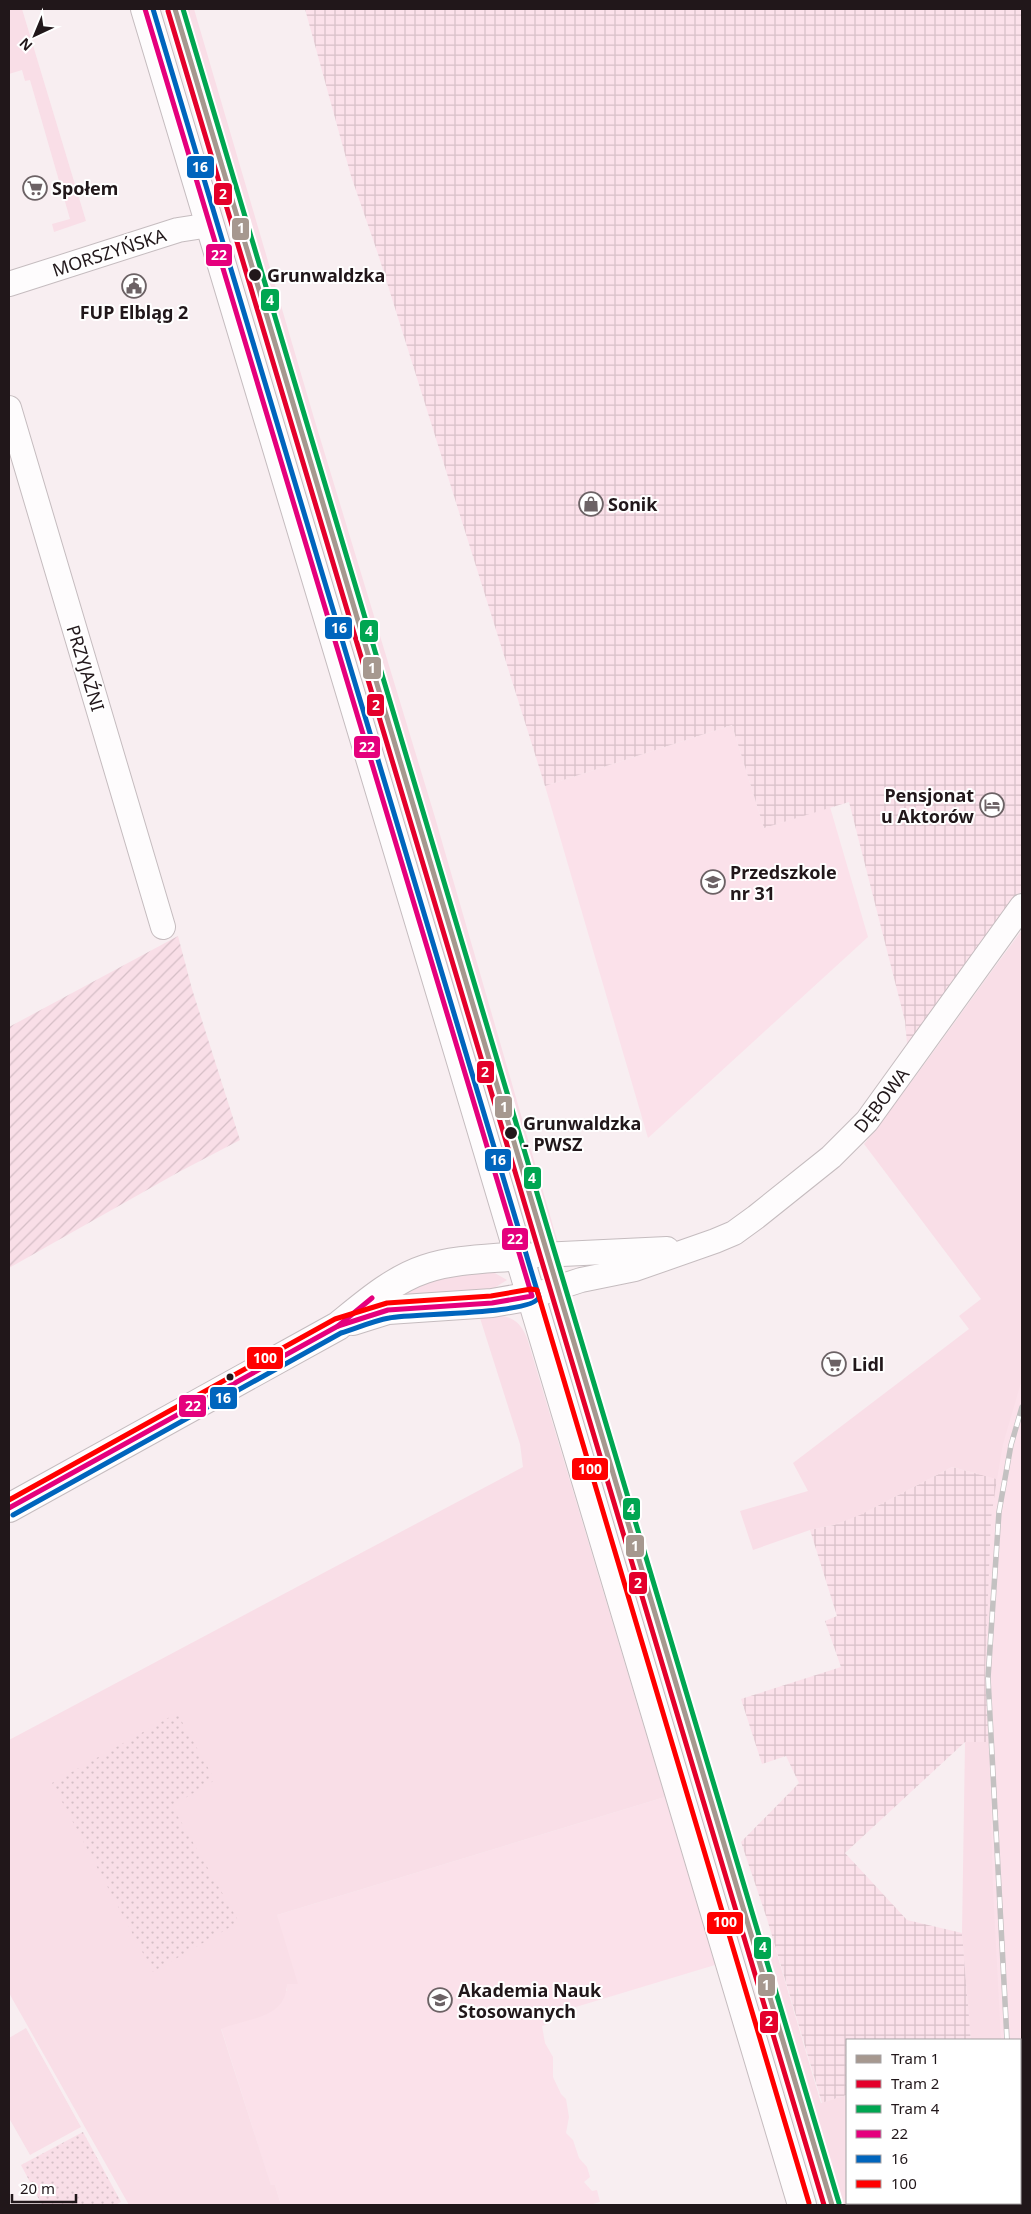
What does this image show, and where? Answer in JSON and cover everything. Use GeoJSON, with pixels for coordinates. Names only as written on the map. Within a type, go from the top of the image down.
{"type":"FeatureCollection","features":[{"type":"Feature","properties":{"kind":"main road"},"geometry":{"type":"LineString","coordinates":[[145,9],[532,1296],[599,1527],[802,2205]]}},
{"type":"Feature","properties":{"kind":"main road"},"geometry":{"type":"LineString","coordinates":[[9,1508],[338,1326],[375,1296],[424,1269],[450,1263],[520,1256]]}},
{"type":"Feature","properties":{"kind":"main road"},"geometry":{"type":"LineString","coordinates":[[338,1326],[388,1310],[492,1303],[532,1296]]}},
{"type":"Feature","properties":{"kind":"street","name":"MORSZYŃSKA"},"geometry":{"type":"LineString","coordinates":[[9,284],[178,230],[210,225]]}},
{"type":"Feature","properties":{"kind":"street","name":"PRZYJAŹNI"},"geometry":{"type":"LineString","coordinates":[[9,408],[163,927]]}},
{"type":"Feature","properties":{"kind":"street","name":"DĘBOWA"},"geometry":{"type":"LineString","coordinates":[[532,1296],[581,1280],[635,1269],[734,1232],[756,1217],[831,1157],[867,1121],[1022,906]]}},
{"type":"Feature","properties":{"kind":"street","name":"DĘBOWA"},"geometry":{"type":"LineString","coordinates":[[520,1256],[696,1247]]}},
{"type":"Feature","properties":{"kind":"shaded area"},"geometry":{"type":"Polygon","coordinates":[[[9,9],[22,9],[86,221],[54,232],[52,224],[70,219],[30,80],[25,81],[22,70],[9,74],[9,9]]]}},
{"type":"Feature","properties":{"kind":"shaded area"},"geometry":{"type":"Polygon","coordinates":[[[163,9],[194,9],[314,418],[434,814],[558,1243],[538,1235],[526,1223],[512,1186],[522,1183],[490,1074],[480,1076],[252,301],[258,299],[238,233],[233,234],[163,9]]]}},
{"type":"Feature","properties":{"kind":"shaded area"},"geometry":{"type":"Polygon","coordinates":[[[305,9],[1022,9],[1022,890],[908,1054],[905,1021],[849,802],[764,828],[732,725],[545,786],[378,254],[351,176],[305,9]]]}},
{"type":"Feature","properties":{"kind":"shaded area","name":"Przedszkole nr 31"},"geometry":{"type":"Polygon","coordinates":[[[732,725],[764,828],[830,807],[868,937],[648,1138],[545,786],[732,725]]]}},
{"type":"Feature","properties":{"kind":"shaded area"},"geometry":{"type":"Polygon","coordinates":[[[1022,930],[1022,1379],[1003,1444],[997,1479],[952,1467],[860,1515],[753,1550],[740,1511],[808,1491],[793,1463],[969,1329],[959,1316],[981,1299],[864,1144],[1022,930]]]}},
{"type":"Feature","properties":{"kind":"shaded area"},"geometry":{"type":"Polygon","coordinates":[[[178,936],[192,989],[240,1140],[177,1173],[9,1268],[9,1027],[178,936]]]}},
{"type":"Feature","properties":{"kind":"shaded area"},"geometry":{"type":"Polygon","coordinates":[[[1022,1238],[1022,2205],[954,2205],[1021,2204],[1021,2039],[971,2039],[962,1933],[980,1732],[954,1604],[1022,1238]]]}},
{"type":"Feature","properties":{"kind":"shaded area"},"geometry":{"type":"Polygon","coordinates":[[[471,1270],[493,1272],[507,1280],[491,1290],[403,1300],[398,1293],[417,1281],[471,1270]]]}},
{"type":"Feature","properties":{"kind":"shaded area"},"geometry":{"type":"Polygon","coordinates":[[[479,1315],[508,1317],[518,1324],[527,1338],[665,1797],[277,1915],[298,1984],[287,1984],[285,1996],[273,2011],[264,2016],[221,2029],[271,2185],[275,2185],[281,2205],[129,2205],[9,1993],[9,1740],[523,1467],[520,1444],[479,1315]]]}},
{"type":"Feature","properties":{"kind":"shaded area"},"geometry":{"type":"Polygon","coordinates":[[[952,1467],[997,1479],[991,1518],[985,1676],[989,1742],[965,1742],[845,1853],[907,1920],[962,1933],[971,2039],[846,2039],[846,2095],[822,2103],[767,1919],[741,1842],[799,1783],[786,1756],[762,1764],[741,1699],[841,1667],[825,1621],[837,1616],[810,1530],[834,1525],[869,1510],[952,1467]]]}},
{"type":"Feature","properties":{"kind":"shaded area"},"geometry":{"type":"Polygon","coordinates":[[[177,1713],[215,1780],[172,1806],[239,1922],[153,1972],[52,1783],[177,1713]]]}},
{"type":"Feature","properties":{"kind":"shaded area"},"geometry":{"type":"Polygon","coordinates":[[[965,1742],[989,1742],[993,1889],[1001,2039],[971,2039],[962,1933],[965,1742]]]}},
{"type":"Feature","properties":{"kind":"shaded area","name":"Akademia Nauk Stosowanych"},"geometry":{"type":"Polygon","coordinates":[[[665,1797],[715,1965],[546,2016],[548,2024],[542,2026],[545,2043],[553,2057],[553,2077],[561,2094],[566,2099],[569,2117],[566,2133],[573,2140],[579,2158],[587,2167],[590,2177],[584,2182],[592,2191],[597,2190],[600,2202],[589,2205],[281,2205],[275,2185],[271,2186],[221,2028],[270,2012],[287,1990],[277,1915],[665,1797]]]}},
{"type":"Feature","properties":{"kind":"shaded area"},"geometry":{"type":"Polygon","coordinates":[[[772,1937],[821,2103],[846,2095],[846,2204],[1006,2205],[821,2205],[745,1949],[763,1943],[772,1937]]]}},
{"type":"Feature","properties":{"kind":"shaded area"},"geometry":{"type":"Polygon","coordinates":[[[26,2028],[81,2127],[30,2155],[9,2118],[9,2038],[26,2028]]]}},
{"type":"Feature","properties":{"kind":"shaded area"},"geometry":{"type":"Polygon","coordinates":[[[83,2132],[121,2202],[115,2205],[42,2205],[21,2165],[83,2132]]]}},
{"type":"Feature","properties":{"kind":"railway"},"geometry":{"type":"LineString","coordinates":[[1007,2039],[988,1678],[999,1512],[1011,1445],[1022,1407]]}},
{"type":"Feature","properties":{"kind":"railway"},"geometry":{"type":"LineString","coordinates":[[1021,2144],[1022,2151]]}},
{"type":"Feature","properties":{"kind":"tram line","name":"1"},"geometry":{"type":"LineString","coordinates":[[175,9],[832,2205]]}},
{"type":"Feature","properties":{"kind":"tram line","name":"4"},"geometry":{"type":"LineString","coordinates":[[183,9],[839,2203]]}},
{"type":"Feature","properties":{"kind":"tram line","name":"2"},"geometry":{"type":"LineString","coordinates":[[168,11],[824,2205]]}},
{"type":"Feature","properties":{"kind":"transit line","name":"22"},"geometry":{"type":"LineString","coordinates":[[145,9],[532,1296],[492,1303],[388,1310],[338,1326]]}},
{"type":"Feature","properties":{"kind":"transit line","name":"16"},"geometry":{"type":"LineString","coordinates":[[13,1515],[341,1333],[389,1318],[495,1310],[532,1303],[539,1297],[153,9]]}},
{"type":"Feature","properties":{"kind":"transit line","name":"100"},"geometry":{"type":"LineString","coordinates":[[9,1500],[335,1319],[387,1303],[491,1296],[531,1289],[537,1290],[809,2203]]}},
{"type":"Feature","properties":{"kind":"transit line","name":"22"},"geometry":{"type":"LineString","coordinates":[[9,1508],[338,1326],[372,1298]]}},
{"type":"Feature","properties":{"kind":"place","name":"Społem"},"geometry":{"type":"Point","coordinates":[35,188]}},
{"type":"Feature","properties":{"kind":"place","name":"Grunwaldzka"},"geometry":{"type":"Point","coordinates":[255,275]}},
{"type":"Feature","properties":{"kind":"place","name":"FUP Elbląg 2"},"geometry":{"type":"Point","coordinates":[134,286]}},
{"type":"Feature","properties":{"kind":"place","name":"Sonik"},"geometry":{"type":"Point","coordinates":[591,504]}},
{"type":"Feature","properties":{"kind":"place","name":"Pensjonat u Aktorów"},"geometry":{"type":"Point","coordinates":[992,805]}},
{"type":"Feature","properties":{"kind":"place","name":"Przedszkole nr 31"},"geometry":{"type":"Point","coordinates":[713,882]}},
{"type":"Feature","properties":{"kind":"place","name":"Grunwaldzka - PWSZ"},"geometry":{"type":"Point","coordinates":[511,1133]}},
{"type":"Feature","properties":{"kind":"place","name":"Lidl"},"geometry":{"type":"Point","coordinates":[834,1364]}},
{"type":"Feature","properties":{"kind":"place","name":"Akademia Nauk Stosowanych"},"geometry":{"type":"Point","coordinates":[440,2000]}}]}
